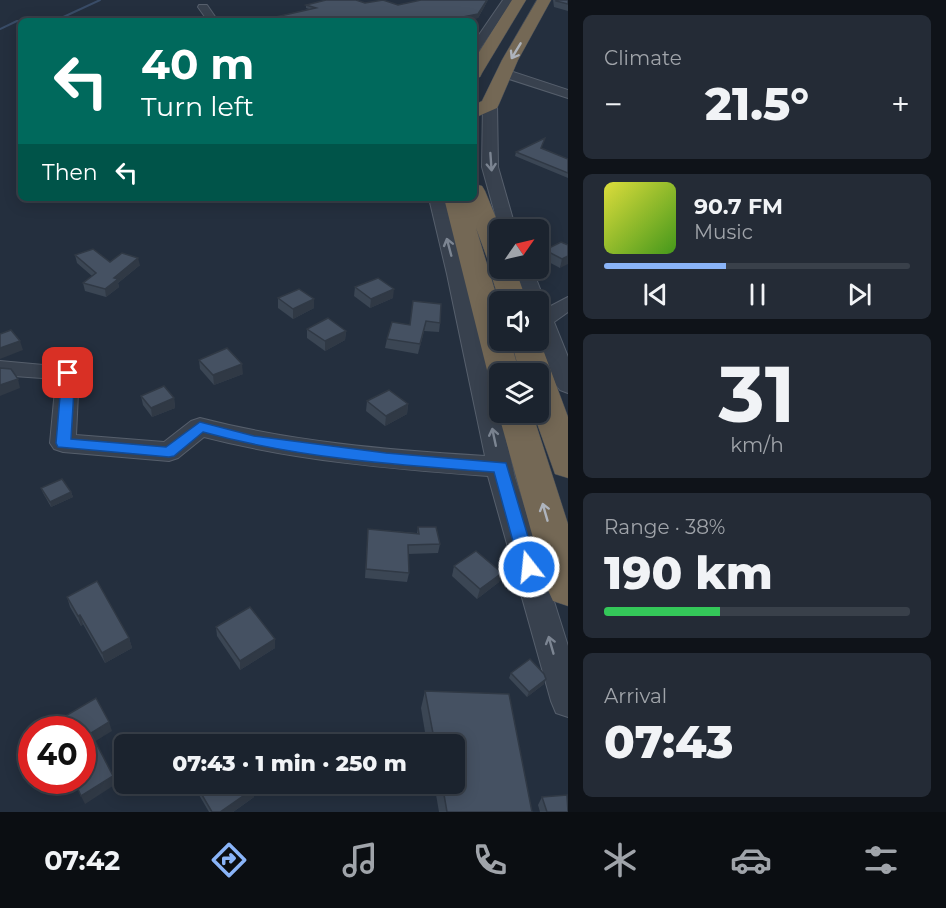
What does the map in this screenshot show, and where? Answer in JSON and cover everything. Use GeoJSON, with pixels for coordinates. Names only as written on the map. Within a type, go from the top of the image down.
{"type":"FeatureCollection","features":[{"type":"Feature","properties":{"kind":"highway"},"geometry":{"type":"LineString","coordinates":[[477,68],[519,0]]}},
{"type":"Feature","properties":{"kind":"highway"},"geometry":{"type":"LineString","coordinates":[[477,110],[489,104],[544,0]]}},
{"type":"Feature","properties":{"kind":"highway"},"geometry":{"type":"LineString","coordinates":[[477,199],[489,231]]}},
{"type":"Feature","properties":{"kind":"highway"},"geometry":{"type":"LineString","coordinates":[[456,201],[501,363]]}},
{"type":"Feature","properties":{"kind":"highway"},"geometry":{"type":"LineString","coordinates":[[549,411],[568,465]]}},
{"type":"Feature","properties":{"kind":"highway"},"geometry":{"type":"LineString","coordinates":[[518,423],[568,588]]}},
{"type":"Feature","properties":{"kind":"street"},"geometry":{"type":"LineString","coordinates":[[477,46],[508,0]]}},
{"type":"Feature","properties":{"kind":"street"},"geometry":{"type":"LineString","coordinates":[[203,7],[211,18]]}},
{"type":"Feature","properties":{"kind":"street"},"geometry":{"type":"LineString","coordinates":[[504,73],[568,94]]}},
{"type":"Feature","properties":{"kind":"street"},"geometry":{"type":"LineString","coordinates":[[489,104],[490,167],[504,219]]}},
{"type":"Feature","properties":{"kind":"street"},"geometry":{"type":"LineString","coordinates":[[438,201],[457,274],[500,467],[568,701]]}},
{"type":"Feature","properties":{"kind":"street"},"geometry":{"type":"LineString","coordinates":[[549,312],[568,303]]}},
{"type":"Feature","properties":{"kind":"street"},"geometry":{"type":"LineString","coordinates":[[549,345],[568,385]]}},
{"type":"Feature","properties":{"kind":"street"},"geometry":{"type":"LineString","coordinates":[[0,368],[68,373],[63,443],[169,452],[200,427],[265,443],[386,459],[500,467]]}},
{"type":"Feature","properties":{"kind":"building"},"geometry":{"type":"Polygon","coordinates":[[[326,0],[356,0],[365,3],[383,0],[398,5],[421,0],[487,0],[478,14],[458,18],[271,18],[316,8],[306,5],[326,0]]]}},
{"type":"Feature","properties":{"kind":"building"},"geometry":{"type":"Polygon","coordinates":[[[568,0],[568,4],[556,1],[568,0]]]}},
{"type":"Feature","properties":{"kind":"building"},"geometry":{"type":"Polygon","coordinates":[[[545,138],[541,148],[568,159],[568,173],[516,152],[545,138]]]}},
{"type":"Feature","properties":{"kind":"building"},"geometry":{"type":"Polygon","coordinates":[[[561,242],[568,245],[568,256],[562,259],[549,252],[549,248],[561,242]]]}},
{"type":"Feature","properties":{"kind":"building"},"geometry":{"type":"Polygon","coordinates":[[[93,249],[110,262],[122,253],[138,258],[114,278],[118,279],[105,289],[83,283],[96,273],[75,255],[93,249]]]}},
{"type":"Feature","properties":{"kind":"building"},"geometry":{"type":"Polygon","coordinates":[[[378,278],[394,289],[371,299],[355,287],[378,278]]]}},
{"type":"Feature","properties":{"kind":"building"},"geometry":{"type":"Polygon","coordinates":[[[299,289],[314,299],[293,309],[278,298],[299,289]]]}},
{"type":"Feature","properties":{"kind":"building"},"geometry":{"type":"Polygon","coordinates":[[[413,301],[441,304],[440,323],[426,321],[420,344],[387,339],[392,322],[410,325],[413,301]]]}},
{"type":"Feature","properties":{"kind":"building"},"geometry":{"type":"Polygon","coordinates":[[[328,318],[346,331],[325,341],[307,329],[328,318]]]}},
{"type":"Feature","properties":{"kind":"building"},"geometry":{"type":"Polygon","coordinates":[[[11,330],[20,341],[0,348],[0,334],[11,330]]]}},
{"type":"Feature","properties":{"kind":"building"},"geometry":{"type":"Polygon","coordinates":[[[227,348],[242,364],[213,375],[199,360],[227,348]]]}},
{"type":"Feature","properties":{"kind":"building"},"geometry":{"type":"Polygon","coordinates":[[[0,368],[11,369],[18,379],[0,385],[0,368]]]}},
{"type":"Feature","properties":{"kind":"building"},"geometry":{"type":"Polygon","coordinates":[[[164,386],[174,398],[151,408],[141,396],[164,386]]]}},
{"type":"Feature","properties":{"kind":"building"},"geometry":{"type":"Polygon","coordinates":[[[389,390],[408,404],[386,416],[367,401],[389,390]]]}},
{"type":"Feature","properties":{"kind":"building"},"geometry":{"type":"Polygon","coordinates":[[[62,479],[71,492],[50,502],[41,488],[62,479]]]}},
{"type":"Feature","properties":{"kind":"building"},"geometry":{"type":"Polygon","coordinates":[[[418,527],[436,527],[440,544],[408,545],[409,573],[366,569],[368,529],[419,534],[418,527]]]}},
{"type":"Feature","properties":{"kind":"building"},"geometry":{"type":"Polygon","coordinates":[[[476,551],[502,573],[480,589],[454,566],[476,551]]]}},
{"type":"Feature","properties":{"kind":"building"},"geometry":{"type":"Polygon","coordinates":[[[97,581],[129,638],[102,653],[67,597],[97,581]]]}},
{"type":"Feature","properties":{"kind":"building"},"geometry":{"type":"Polygon","coordinates":[[[250,607],[275,639],[240,661],[216,627],[250,607]]]}},
{"type":"Feature","properties":{"kind":"building"},"geometry":{"type":"Polygon","coordinates":[[[530,659],[546,679],[529,692],[511,673],[530,659]]]}},
{"type":"Feature","properties":{"kind":"building"},"geometry":{"type":"Polygon","coordinates":[[[425,691],[509,694],[532,812],[447,812],[444,794],[465,794],[465,734],[433,734],[425,691]]]}},
{"type":"Feature","properties":{"kind":"building"},"geometry":{"type":"Polygon","coordinates":[[[96,698],[109,722],[96,730],[96,716],[65,716],[96,698]]]}},
{"type":"Feature","properties":{"kind":"building"},"geometry":{"type":"Polygon","coordinates":[[[96,743],[113,776],[96,787],[96,743]]]}},
{"type":"Feature","properties":{"kind":"building"},"geometry":{"type":"Polygon","coordinates":[[[201,794],[246,794],[220,812],[212,812],[201,794]]]}},
{"type":"Feature","properties":{"kind":"building"},"geometry":{"type":"Polygon","coordinates":[[[567,795],[568,812],[547,812],[542,797],[567,795]]]}},
{"type":"Feature","properties":{"kind":"waterway"},"geometry":{"type":"LineString","coordinates":[[61,18],[100,0]]}},
{"type":"Feature","properties":{"kind":"waterway"},"geometry":{"type":"LineString","coordinates":[[0,29],[18,21]]}},
{"type":"Feature","properties":{"kind":"route"},"geometry":{"type":"LineString","coordinates":[[68,373],[63,443],[169,452],[200,427],[254,441],[386,459],[500,467],[529,567]]}}]}
